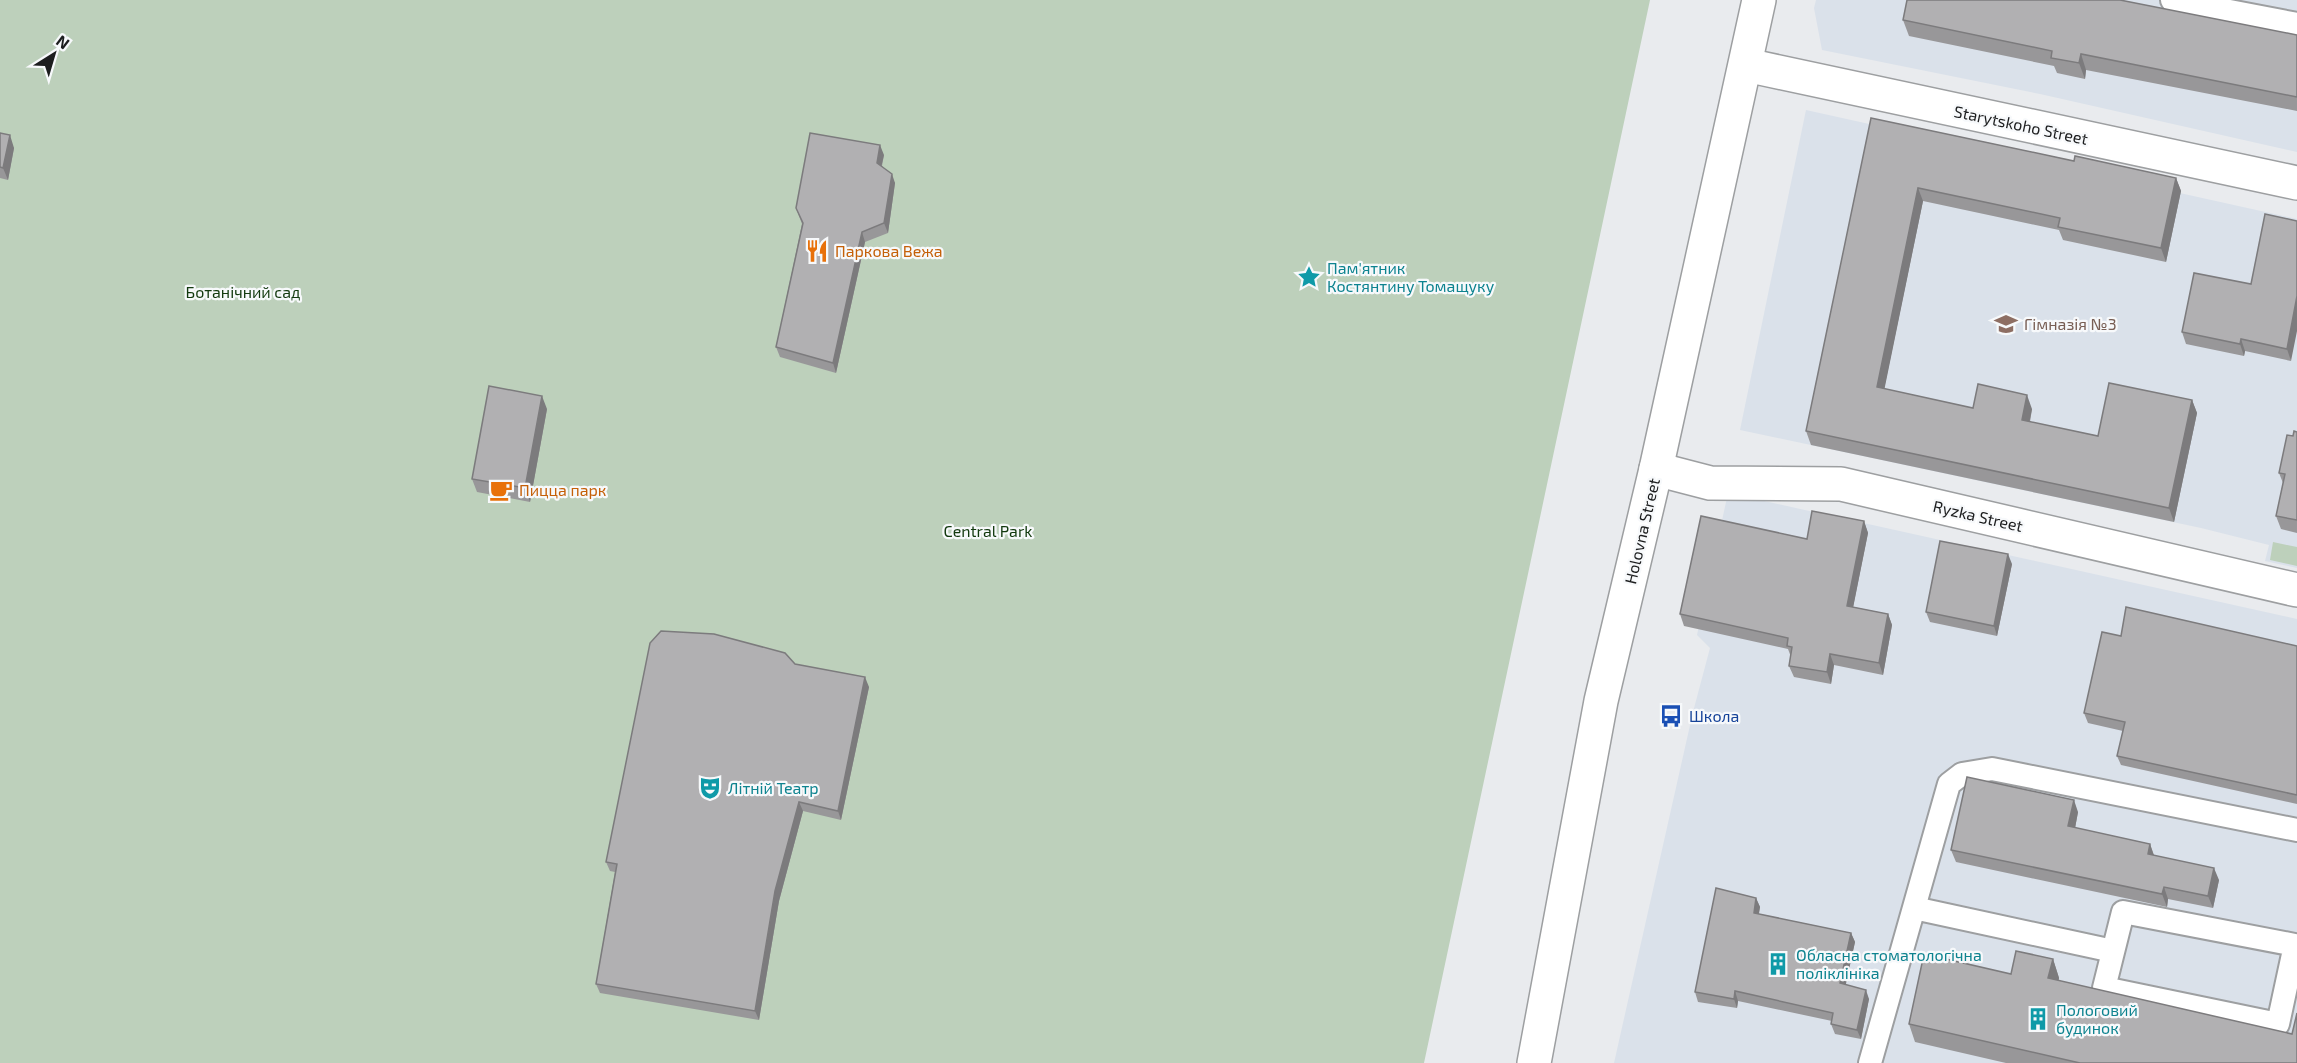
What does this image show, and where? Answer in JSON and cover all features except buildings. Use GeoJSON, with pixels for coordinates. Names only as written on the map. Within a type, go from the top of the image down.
{"type":"FeatureCollection","features":[{"type":"Feature","properties":{"kind":"street","name":"Holovna Street"},"geometry":{"type":"LineString","coordinates":[[1534,1063],[1601,701],[1656,470],[1759,0]]}},
{"type":"Feature","properties":{"kind":"street","name":"Starytskoho Street"},"geometry":{"type":"LineString","coordinates":[[1746,65],[2297,183]]}},
{"type":"Feature","properties":{"kind":"street","name":"Ryzka Street"},"geometry":{"type":"LineString","coordinates":[[1656,470],[1710,483],[1841,484],[2297,590]]}},
{"type":"Feature","properties":{"kind":"lane"},"geometry":{"type":"LineString","coordinates":[[2172,0],[2297,24]]}},
{"type":"Feature","properties":{"kind":"lane"},"geometry":{"type":"LineString","coordinates":[[1870,1063],[1949,783],[1962,774],[1992,769],[2297,831]]}},
{"type":"Feature","properties":{"kind":"lane"},"geometry":{"type":"LineString","coordinates":[[1914,908],[2113,951]]}},
{"type":"Feature","properties":{"kind":"lane"},"geometry":{"type":"LineString","coordinates":[[2122,912],[2296,946],[2278,1024],[2104,988],[2122,912]]}},
{"type":"Feature","properties":{"kind":"shaded area"},"geometry":{"type":"Polygon","coordinates":[[[1816,0],[2297,0],[2297,152],[2040,94],[1822,50],[1814,8],[1816,0]]]}},
{"type":"Feature","properties":{"kind":"shaded area","name":"Гімназія №3"},"geometry":{"type":"Polygon","coordinates":[[[1806,110],[2297,219],[2297,568],[2265,561],[2269,545],[2201,528],[1740,430],[1806,110]]]}},
{"type":"Feature","properties":{"kind":"shaded area"},"geometry":{"type":"Polygon","coordinates":[[[1728,493],[2297,619],[2297,1063],[1614,1063],[1693,712],[1710,648],[1697,635],[1728,493]]]}},
{"type":"Feature","properties":{"kind":"green space","name":"Central Park"},"geometry":{"type":"Polygon","coordinates":[[[0,0],[1650,0],[1424,1063],[0,1063],[0,0]]]}},
{"type":"Feature","properties":{"kind":"green space"},"geometry":{"type":"Polygon","coordinates":[[[2273,542],[2297,547],[2297,566],[2270,560],[2273,542]]]}},
{"type":"Feature","properties":{"kind":"place","name":"Паркова Вежа"},"geometry":{"type":"Point","coordinates":[817,251]}},
{"type":"Feature","properties":{"kind":"place","name":"Пам'ятник Костянтину Томащуку"},"geometry":{"type":"Point","coordinates":[1309,277]}},
{"type":"Feature","properties":{"kind":"place","name":"Гімназія №3"},"geometry":{"type":"Point","coordinates":[2006,324]}},
{"type":"Feature","properties":{"kind":"place","name":"Пицца парк"},"geometry":{"type":"Point","coordinates":[501,490]}},
{"type":"Feature","properties":{"kind":"place","name":"Школа"},"geometry":{"type":"Point","coordinates":[1671,716]}},
{"type":"Feature","properties":{"kind":"place","name":"Літній Театр"},"geometry":{"type":"Point","coordinates":[710,788]}},
{"type":"Feature","properties":{"kind":"place","name":"Обласна стоматологічна поліклініка"},"geometry":{"type":"Point","coordinates":[1778,964]}},
{"type":"Feature","properties":{"kind":"place","name":"Пологовий будинок"},"geometry":{"type":"Point","coordinates":[2038,1019]}},
{"type":"Feature","properties":{"kind":"park label","name":"Ботанічний сад"},"geometry":{"type":"Point","coordinates":[243,292]}}]}
